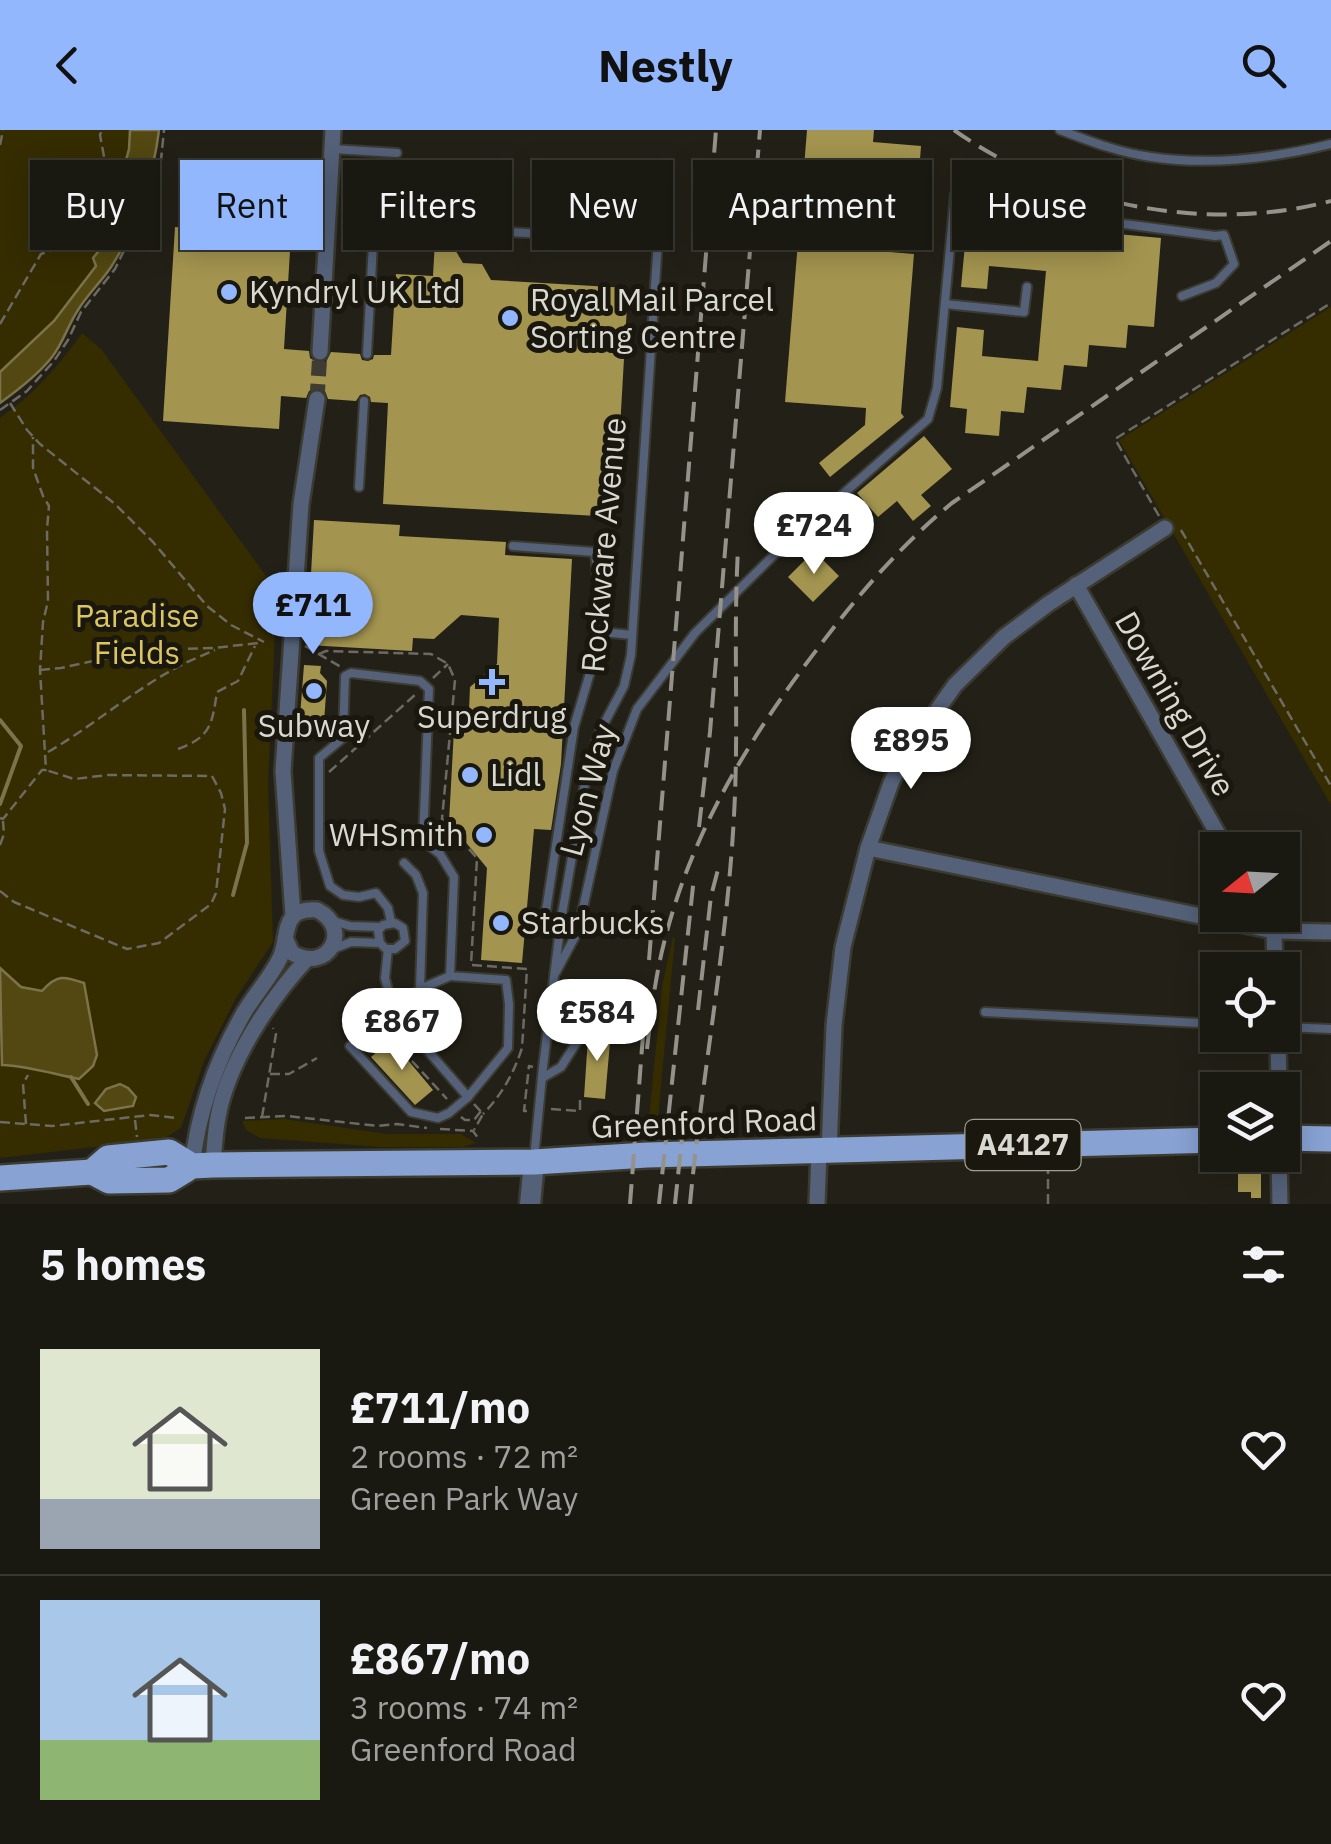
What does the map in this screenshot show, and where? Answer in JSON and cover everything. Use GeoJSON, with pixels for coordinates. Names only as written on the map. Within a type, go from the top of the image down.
{"type":"FeatureCollection","features":[{"type":"Feature","properties":{"kind":"main road"},"geometry":{"type":"LineString","coordinates":[[1300,1138],[1331,1139]]}},
{"type":"Feature","properties":{"kind":"main road","name":"Greenford Road"},"geometry":{"type":"LineString","coordinates":[[0,1178],[92,1172],[109,1181],[169,1180],[202,1165],[534,1162],[647,1155],[1200,1140]]}},
{"type":"Feature","properties":{"kind":"street"},"geometry":{"type":"LineString","coordinates":[[320,352],[333,130]]}},
{"type":"Feature","properties":{"kind":"street"},"geometry":{"type":"LineString","coordinates":[[202,1165],[200,1115],[218,1062],[242,1015],[280,958],[292,916],[283,770],[301,504],[318,399]]}},
{"type":"Feature","properties":{"kind":"street"},"geometry":{"type":"LineString","coordinates":[[817,1204],[843,947],[868,848],[891,782],[904,757],[956,686],[1004,637],[1162,524]]}},
{"type":"Feature","properties":{"kind":"street","name":"Downing Drive"},"geometry":{"type":"LineString","coordinates":[[1076,585],[1217,832]]}},
{"type":"Feature","properties":{"kind":"street"},"geometry":{"type":"LineString","coordinates":[[868,848],[1200,916]]}},
{"type":"Feature","properties":{"kind":"street"},"geometry":{"type":"LineString","coordinates":[[285,938],[292,952],[307,959],[328,951],[335,934],[330,920],[317,910],[308,909],[292,916]]}},
{"type":"Feature","properties":{"kind":"street"},"geometry":{"type":"LineString","coordinates":[[1300,931],[1331,932]]}},
{"type":"Feature","properties":{"kind":"street"},"geometry":{"type":"LineString","coordinates":[[202,1165],[232,1076],[264,1014],[307,959]]}},
{"type":"Feature","properties":{"kind":"street","name":"Rockware Avenue"},"geometry":{"type":"LineString","coordinates":[[530,1204],[534,1162]]}},
{"type":"Feature","properties":{"kind":"street"},"geometry":{"type":"LineString","coordinates":[[1280,1172],[1280,1204]]}},
{"type":"Feature","properties":{"kind":"lane"},"geometry":{"type":"LineString","coordinates":[[1060,130],[1150,157],[1210,160],[1291,154],[1331,144]]}},
{"type":"Feature","properties":{"kind":"lane"},"geometry":{"type":"LineString","coordinates":[[332,149],[398,153]]}},
{"type":"Feature","properties":{"kind":"lane","name":"Lyon Way"},"geometry":{"type":"LineString","coordinates":[[554,976],[578,931],[612,772],[637,709],[695,633],[776,554],[928,419],[937,388],[955,194],[1047,207],[1094,220],[1224,234],[1234,264],[1216,283],[1182,296]]}},
{"type":"Feature","properties":{"kind":"lane"},"geometry":{"type":"LineString","coordinates":[[323,212],[328,212]]}},
{"type":"Feature","properties":{"kind":"lane","name":"Rockware Avenue"},"geometry":{"type":"LineString","coordinates":[[367,354],[374,224],[658,240],[631,654],[624,686],[598,736],[586,777],[561,920],[534,1162]]}},
{"type":"Feature","properties":{"kind":"lane"},"geometry":{"type":"LineString","coordinates":[[945,304],[1024,312],[1026,286]]}},
{"type":"Feature","properties":{"kind":"lane"},"geometry":{"type":"LineString","coordinates":[[358,487],[364,401]]}},
{"type":"Feature","properties":{"kind":"lane"},"geometry":{"type":"LineString","coordinates":[[513,546],[595,552],[602,632],[574,727],[546,911]]}},
{"type":"Feature","properties":{"kind":"lane"},"geometry":{"type":"LineString","coordinates":[[602,632],[632,635]]}},
{"type":"Feature","properties":{"kind":"lane"},"geometry":{"type":"LineString","coordinates":[[391,922],[388,908],[376,893],[359,897],[330,886],[319,851],[319,758],[344,738],[345,676],[351,673],[420,681],[429,688],[423,841],[440,854],[454,878],[450,976]]}},
{"type":"Feature","properties":{"kind":"lane"},"geometry":{"type":"LineString","coordinates":[[404,863],[416,875],[423,894],[420,989]]}},
{"type":"Feature","properties":{"kind":"lane"},"geometry":{"type":"LineString","coordinates":[[328,951],[351,942],[399,948],[406,936],[400,924],[391,922],[381,927],[350,926],[330,920]]}},
{"type":"Feature","properties":{"kind":"lane"},"geometry":{"type":"LineString","coordinates":[[381,927],[378,935],[384,946],[385,978],[394,1012],[468,1098]]}},
{"type":"Feature","properties":{"kind":"lane"},"geometry":{"type":"LineString","coordinates":[[450,976],[506,980],[508,1048],[468,1098],[438,1118],[411,1112],[350,1046],[420,989],[450,976]]}},
{"type":"Feature","properties":{"kind":"lane"},"geometry":{"type":"LineString","coordinates":[[542,1078],[561,1067],[608,992]]}},
{"type":"Feature","properties":{"kind":"lane"},"geometry":{"type":"LineString","coordinates":[[984,1012],[1200,1023]]}},
{"type":"Feature","properties":{"kind":"lane"},"geometry":{"type":"LineString","coordinates":[[1300,1028],[1331,1028]]}},
{"type":"Feature","properties":{"kind":"path"},"geometry":{"type":"LineString","coordinates":[[0,145],[3,130]]}},
{"type":"Feature","properties":{"kind":"path"},"geometry":{"type":"LineString","coordinates":[[0,324],[41,254],[70,246],[86,227],[90,195],[105,162],[102,130]]}},
{"type":"Feature","properties":{"kind":"path"},"geometry":{"type":"LineString","coordinates":[[0,410],[54,362],[81,312],[115,270],[161,160],[164,130]]}},
{"type":"Feature","properties":{"kind":"path"},"geometry":{"type":"LineString","coordinates":[[1331,303],[1115,439],[1162,524],[1178,526],[1331,786]]}},
{"type":"Feature","properties":{"kind":"path"},"geometry":{"type":"LineString","coordinates":[[10,403],[33,436],[115,504],[208,606],[231,625],[264,642],[143,650],[40,670]]}},
{"type":"Feature","properties":{"kind":"path"},"geometry":{"type":"LineString","coordinates":[[33,436],[33,468],[49,506],[48,602],[40,670],[46,770]]}},
{"type":"Feature","properties":{"kind":"path"},"geometry":{"type":"LineString","coordinates":[[178,750],[193,744],[212,725],[217,692],[238,681],[257,643]]}},
{"type":"Feature","properties":{"kind":"path"},"geometry":{"type":"LineString","coordinates":[[45,754],[174,669],[221,647]]}},
{"type":"Feature","properties":{"kind":"path"},"geometry":{"type":"LineString","coordinates":[[319,654],[351,673]]}},
{"type":"Feature","properties":{"kind":"path"},"geometry":{"type":"LineString","coordinates":[[319,773],[328,773],[448,664]]}},
{"type":"Feature","properties":{"kind":"path"},"geometry":{"type":"LineString","coordinates":[[0,845],[4,834],[1,819],[42,770],[74,778],[212,776],[222,793],[225,809],[216,892],[210,904],[159,943],[127,949],[14,902],[0,890]]}},
{"type":"Feature","properties":{"kind":"path"},"geometry":{"type":"LineString","coordinates":[[262,1117],[276,1034],[264,1014]]}},
{"type":"Feature","properties":{"kind":"path"},"geometry":{"type":"LineString","coordinates":[[268,1074],[289,1074],[318,1058]]}},
{"type":"Feature","properties":{"kind":"path"},"geometry":{"type":"LineString","coordinates":[[474,1130],[498,1099],[519,1059],[530,1066],[542,1066]]}},
{"type":"Feature","properties":{"kind":"path"},"geometry":{"type":"LineString","coordinates":[[524,1111],[530,1066]]}},
{"type":"Feature","properties":{"kind":"path"},"geometry":{"type":"LineString","coordinates":[[26,1125],[23,1084],[28,1075]]}},
{"type":"Feature","properties":{"kind":"path"},"geometry":{"type":"LineString","coordinates":[[551,1109],[580,1111],[580,1096]]}},
{"type":"Feature","properties":{"kind":"path"},"geometry":{"type":"LineString","coordinates":[[468,1098],[483,1114]]}},
{"type":"Feature","properties":{"kind":"path"},"geometry":{"type":"LineString","coordinates":[[0,1122],[52,1126],[150,1114],[177,1118]]}},
{"type":"Feature","properties":{"kind":"path"},"geometry":{"type":"LineString","coordinates":[[245,1118],[287,1116],[378,1126],[474,1130]]}},
{"type":"Feature","properties":{"kind":"path"},"geometry":{"type":"LineString","coordinates":[[135,1117],[137,1141]]}},
{"type":"Feature","properties":{"kind":"path"},"geometry":{"type":"LineString","coordinates":[[474,1120],[478,1138]]}},
{"type":"Feature","properties":{"kind":"path"},"geometry":{"type":"LineString","coordinates":[[1048,1204],[1049,1144]]}},
{"type":"Feature","properties":{"kind":"green space"},"geometry":{"type":"Polygon","coordinates":[[[0,130],[130,130],[126,160],[30,160],[30,250],[100,250],[93,258],[96,266],[54,321],[0,372],[0,130]]]}},
{"type":"Feature","properties":{"kind":"green space"},"geometry":{"type":"Polygon","coordinates":[[[1331,307],[1331,805],[1119,440],[1331,307]]]}},
{"type":"Feature","properties":{"kind":"green space","name":"Paradise Fields"},"geometry":{"type":"Polygon","coordinates":[[[82,333],[101,349],[277,591],[268,782],[273,942],[236,998],[204,1061],[181,1128],[163,1139],[0,1158],[0,418],[45,379],[82,333]]]}},
{"type":"Feature","properties":{"kind":"green space"},"geometry":{"type":"Polygon","coordinates":[[[673,937],[656,1138],[647,1138],[662,986],[673,937]]]}},
{"type":"Feature","properties":{"kind":"green space"},"geometry":{"type":"Polygon","coordinates":[[[284,1119],[387,1134],[461,1134],[476,1143],[463,1147],[380,1147],[260,1138],[246,1130],[242,1121],[284,1119]]]}},
{"type":"Feature","properties":{"kind":"shaded area"},"geometry":{"type":"Polygon","coordinates":[[[130,130],[159,130],[153,160],[126,160],[130,130]]]}},
{"type":"Feature","properties":{"kind":"shaded area"},"geometry":{"type":"Polygon","coordinates":[[[100,250],[120,250],[78,310],[52,357],[0,403],[0,372],[54,321],[96,266],[93,258],[100,250]]]}},
{"type":"Feature","properties":{"kind":"shaded area"},"geometry":{"type":"Polygon","coordinates":[[[0,968],[21,987],[42,991],[61,978],[84,983],[97,1055],[93,1066],[79,1079],[2,1065],[0,968]]]}},
{"type":"Feature","properties":{"kind":"shaded area"},"geometry":{"type":"Polygon","coordinates":[[[120,1084],[136,1097],[133,1106],[104,1111],[95,1103],[106,1089],[120,1084]]]}},
{"type":"Feature","properties":{"kind":"building"},"geometry":{"type":"Polygon","coordinates":[[[807,130],[874,130],[873,142],[921,146],[920,160],[805,160],[807,130]]]}},
{"type":"Feature","properties":{"kind":"building"},"geometry":{"type":"Polygon","coordinates":[[[175,227],[180,227],[180,250],[290,250],[284,349],[309,351],[310,358],[318,363],[326,362],[331,352],[360,354],[362,360],[368,361],[374,355],[391,355],[396,274],[433,276],[434,250],[455,250],[463,263],[482,264],[491,280],[628,288],[615,517],[383,504],[388,403],[371,402],[365,394],[356,401],[328,399],[325,391],[318,388],[309,391],[306,398],[281,396],[279,429],[163,421],[175,227]]]}},
{"type":"Feature","properties":{"kind":"building"},"geometry":{"type":"Polygon","coordinates":[[[1122,234],[1161,238],[1154,327],[1128,325],[1126,348],[1089,345],[1087,367],[1064,365],[1061,390],[1027,387],[1024,413],[1001,411],[999,436],[965,433],[967,409],[950,407],[957,327],[984,330],[982,356],[1038,361],[1046,271],[989,266],[987,289],[961,287],[964,250],[1122,250],[1122,234]]]}},
{"type":"Feature","properties":{"kind":"building"},"geometry":{"type":"Polygon","coordinates":[[[797,250],[914,254],[901,413],[904,417],[830,477],[819,463],[865,425],[866,408],[785,402],[797,250]]]}},
{"type":"Feature","properties":{"kind":"building"},"geometry":{"type":"Polygon","coordinates":[[[924,436],[952,469],[921,495],[931,506],[913,521],[897,501],[878,517],[857,493],[924,436]]]}},
{"type":"Feature","properties":{"kind":"building"},"geometry":{"type":"Polygon","coordinates":[[[314,520],[400,525],[399,536],[506,542],[505,555],[572,559],[561,764],[551,830],[534,829],[522,963],[481,960],[487,868],[449,822],[455,711],[469,711],[470,687],[497,664],[499,618],[461,615],[434,639],[413,638],[412,651],[307,645],[314,520]]]}},
{"type":"Feature","properties":{"kind":"building"},"geometry":{"type":"Polygon","coordinates":[[[814,551],[839,576],[813,602],[788,577],[814,551]]]}},
{"type":"Feature","properties":{"kind":"building"},"geometry":{"type":"Polygon","coordinates":[[[304,665],[321,666],[320,673],[327,681],[324,722],[315,730],[299,729],[304,665]]]}},
{"type":"Feature","properties":{"kind":"building"},"geometry":{"type":"Polygon","coordinates":[[[594,1030],[611,1031],[605,1099],[584,1097],[588,1038],[594,1030]]]}},
{"type":"Feature","properties":{"kind":"building"},"geometry":{"type":"Polygon","coordinates":[[[391,1040],[433,1090],[415,1105],[371,1057],[391,1040]]]}},
{"type":"Feature","properties":{"kind":"building"},"geometry":{"type":"Polygon","coordinates":[[[1238,1173],[1261,1173],[1261,1198],[1251,1198],[1251,1192],[1238,1192],[1238,1173]]]}},
{"type":"Feature","properties":{"kind":"waterway"},"geometry":{"type":"LineString","coordinates":[[233,895],[247,843],[244,710]]}},
{"type":"Feature","properties":{"kind":"waterway"},"geometry":{"type":"LineString","coordinates":[[0,720],[21,746],[0,804]]}},
{"type":"Feature","properties":{"kind":"waterway"},"geometry":{"type":"LineString","coordinates":[[71,1077],[88,1104]]}},
{"type":"Feature","properties":{"kind":"tunnel"},"geometry":{"type":"LineString","coordinates":[[317,399],[320,352]]}},
{"type":"Feature","properties":{"kind":"railway"},"geometry":{"type":"LineString","coordinates":[[649,960],[716,130]]}},
{"type":"Feature","properties":{"kind":"railway"},"geometry":{"type":"LineString","coordinates":[[699,827],[760,130]]}},
{"type":"Feature","properties":{"kind":"railway"},"geometry":{"type":"LineString","coordinates":[[954,130],[995,156],[1040,177],[1135,206],[1184,213],[1234,214],[1331,201]]}},
{"type":"Feature","properties":{"kind":"railway"},"geometry":{"type":"LineString","coordinates":[[647,1049],[664,943],[706,825],[769,717],[864,590],[952,503],[1331,241]]}},
{"type":"Feature","properties":{"kind":"railway"},"geometry":{"type":"LineString","coordinates":[[690,1204],[731,865],[738,549]]}},
{"type":"Feature","properties":{"kind":"railway"},"geometry":{"type":"LineString","coordinates":[[698,1010],[711,896],[720,862]]}},
{"type":"Feature","properties":{"kind":"railway"},"geometry":{"type":"LineString","coordinates":[[659,1204],[694,877]]}},
{"type":"Feature","properties":{"kind":"railway"},"geometry":{"type":"LineString","coordinates":[[630,1204],[643,1035]]}},
{"type":"Feature","properties":{"kind":"railway"},"geometry":{"type":"LineString","coordinates":[[675,1204],[684,1119]]}},
{"type":"Feature","properties":{"kind":"place","name":"Kyndryl UK Ltd"},"geometry":{"type":"Point","coordinates":[229,292]}},
{"type":"Feature","properties":{"kind":"place","name":"Royal Mail Parcel Sorting Centre"},"geometry":{"type":"Point","coordinates":[510,318]}},
{"type":"Feature","properties":{"kind":"place","name":"Superdrug"},"geometry":{"type":"Point","coordinates":[492,682]}},
{"type":"Feature","properties":{"kind":"place","name":"Subway"},"geometry":{"type":"Point","coordinates":[314,691]}},
{"type":"Feature","properties":{"kind":"place","name":"Lidl"},"geometry":{"type":"Point","coordinates":[470,775]}},
{"type":"Feature","properties":{"kind":"place","name":"WHSmith"},"geometry":{"type":"Point","coordinates":[484,835]}},
{"type":"Feature","properties":{"kind":"place","name":"Starbucks"},"geometry":{"type":"Point","coordinates":[501,923]}}]}
